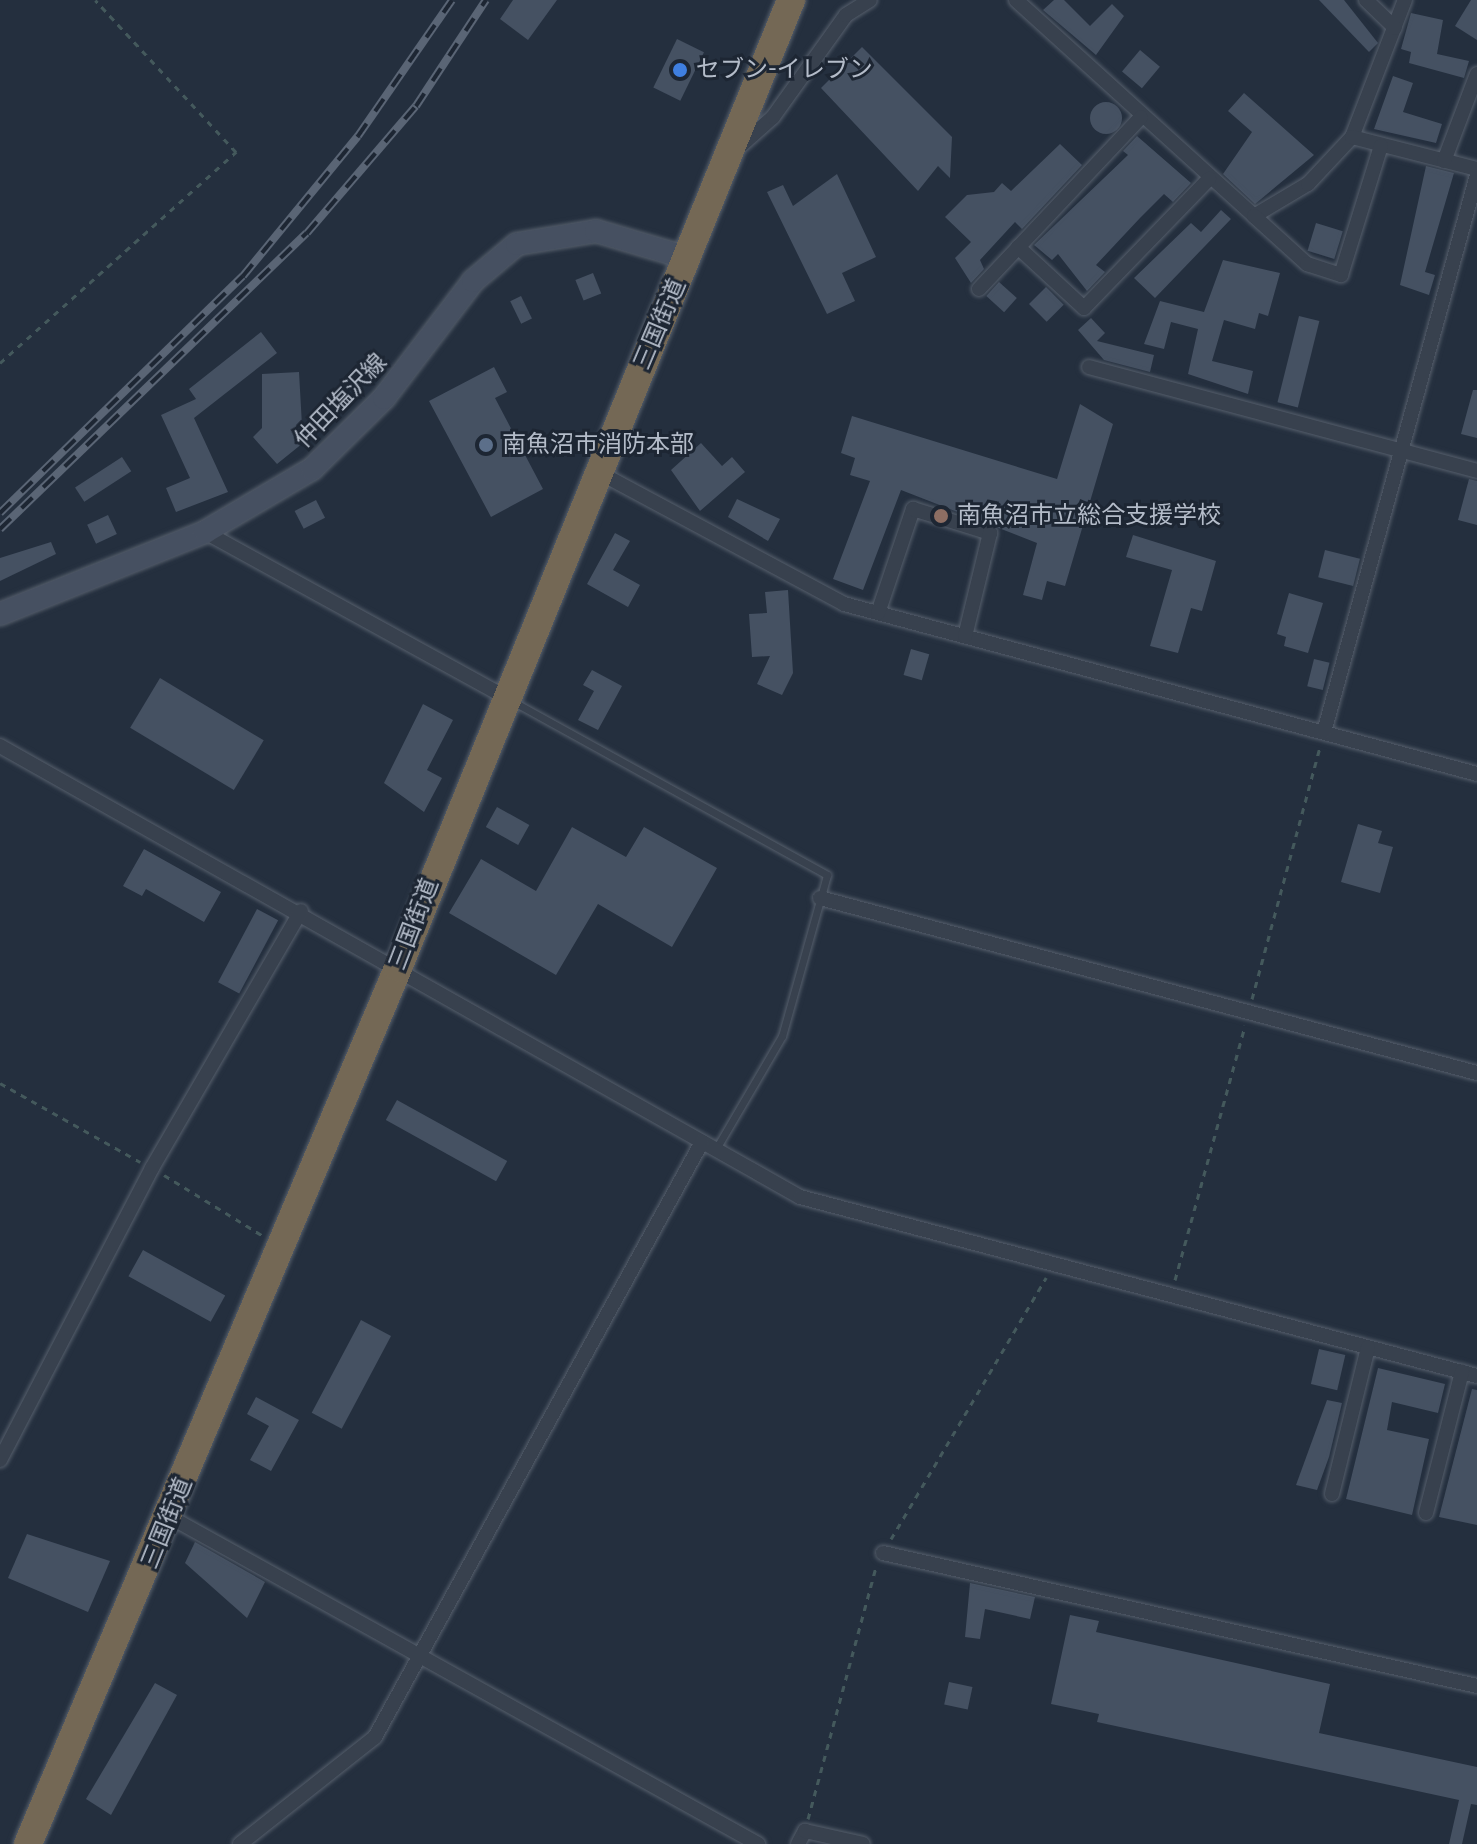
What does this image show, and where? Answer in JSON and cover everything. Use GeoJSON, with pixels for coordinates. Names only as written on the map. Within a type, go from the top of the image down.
{"type":"FeatureCollection","features":[{"type":"Feature","properties":{"kind":"highway","name":"三国街道"},"geometry":{"type":"LineString","coordinates":[[28,1844],[170,1517],[277,1244],[398,968],[503,696],[688,258],[791,0]]}},
{"type":"Feature","properties":{"kind":"main road","name":"仲田塩沢線"},"geometry":{"type":"LineString","coordinates":[[0,614],[205,532],[261,502],[349,436],[473,281],[517,244],[544,233],[596,231],[688,258]]}},
{"type":"Feature","properties":{"kind":"street"},"geometry":{"type":"LineString","coordinates":[[728,157],[773,117],[846,15],[870,0]]}},
{"type":"Feature","properties":{"kind":"street"},"geometry":{"type":"LineString","coordinates":[[1016,0],[1209,179],[1307,264],[1341,275],[1381,146]]}},
{"type":"Feature","properties":{"kind":"street"},"geometry":{"type":"LineString","coordinates":[[1366,0],[1395,28]]}},
{"type":"Feature","properties":{"kind":"street"},"geometry":{"type":"LineString","coordinates":[[1254,216],[1308,184],[1352,137],[1405,0]]}},
{"type":"Feature","properties":{"kind":"street"},"geometry":{"type":"LineString","coordinates":[[1444,161],[1477,74]]}},
{"type":"Feature","properties":{"kind":"street"},"geometry":{"type":"LineString","coordinates":[[979,289],[1141,117]]}},
{"type":"Feature","properties":{"kind":"street"},"geometry":{"type":"LineString","coordinates":[[1324,732],[1477,172],[1352,137]]}},
{"type":"Feature","properties":{"kind":"street"},"geometry":{"type":"LineString","coordinates":[[1018,247],[1084,308],[1209,179]]}},
{"type":"Feature","properties":{"kind":"street"},"geometry":{"type":"LineString","coordinates":[[1089,367],[1477,471]]}},
{"type":"Feature","properties":{"kind":"street"},"geometry":{"type":"LineString","coordinates":[[598,472],[804,588],[878,613],[1477,774]]}},
{"type":"Feature","properties":{"kind":"street"},"geometry":{"type":"LineString","coordinates":[[878,613],[913,509],[990,533],[965,636]]}},
{"type":"Feature","properties":{"kind":"street"},"geometry":{"type":"LineString","coordinates":[[205,532],[503,696]]}},
{"type":"Feature","properties":{"kind":"street"},"geometry":{"type":"LineString","coordinates":[[0,746],[301,911],[800,1197],[1470,1374],[1426,1513]]}},
{"type":"Feature","properties":{"kind":"street"},"geometry":{"type":"LineString","coordinates":[[820,898],[1477,1073]]}},
{"type":"Feature","properties":{"kind":"street"},"geometry":{"type":"LineString","coordinates":[[0,1460],[152,1168],[301,911]]}},
{"type":"Feature","properties":{"kind":"street"},"geometry":{"type":"LineString","coordinates":[[240,1844],[375,1737],[419,1653],[709,1146]]}},
{"type":"Feature","properties":{"kind":"street"},"geometry":{"type":"LineString","coordinates":[[1332,1494],[1368,1347]]}},
{"type":"Feature","properties":{"kind":"street"},"geometry":{"type":"LineString","coordinates":[[170,1517],[758,1844]]}},
{"type":"Feature","properties":{"kind":"street"},"geometry":{"type":"LineString","coordinates":[[883,1553],[1477,1686]]}},
{"type":"Feature","properties":{"kind":"street"},"geometry":{"type":"LineString","coordinates":[[802,1837],[863,1844]]}},
{"type":"Feature","properties":{"kind":"lane"},"geometry":{"type":"LineString","coordinates":[[503,696],[827,875],[782,1036],[709,1146]]}},
{"type":"Feature","properties":{"kind":"path"},"geometry":{"type":"LineString","coordinates":[[0,363],[236,152],[95,0]]}},
{"type":"Feature","properties":{"kind":"path"},"geometry":{"type":"LineString","coordinates":[[0,1083],[152,1168],[277,1244]]}},
{"type":"Feature","properties":{"kind":"path"},"geometry":{"type":"LineString","coordinates":[[802,1837],[883,1553],[1054,1264]]}},
{"type":"Feature","properties":{"kind":"building"},"geometry":{"type":"Polygon","coordinates":[[[513,0],[557,0],[528,40],[500,19],[513,0]]]}},
{"type":"Feature","properties":{"kind":"building"},"geometry":{"type":"Polygon","coordinates":[[[1054,0],[1064,0],[1090,26],[1112,4],[1124,16],[1096,55],[1043,10],[1054,0]]]}},
{"type":"Feature","properties":{"kind":"building"},"geometry":{"type":"Polygon","coordinates":[[[1319,0],[1344,0],[1378,43],[1369,52],[1319,0]]]}},
{"type":"Feature","properties":{"kind":"building"},"geometry":{"type":"Polygon","coordinates":[[[1471,0],[1477,0],[1477,40],[1455,26],[1471,0]]]}},
{"type":"Feature","properties":{"kind":"building"},"geometry":{"type":"Polygon","coordinates":[[[1411,13],[1443,20],[1437,54],[1469,61],[1464,78],[1409,63],[1411,52],[1401,49],[1411,13]]]}},
{"type":"Feature","properties":{"kind":"building","name":"セブン-イレブン"},"geometry":{"type":"Polygon","coordinates":[[[677,39],[704,52],[680,101],[653,88],[677,39]]]}},
{"type":"Feature","properties":{"kind":"building"},"geometry":{"type":"Polygon","coordinates":[[[862,47],[952,137],[950,178],[938,166],[918,191],[821,88],[862,47]]]}},
{"type":"Feature","properties":{"kind":"building"},"geometry":{"type":"Polygon","coordinates":[[[1140,50],[1160,67],[1142,88],[1122,71],[1140,50]]]}},
{"type":"Feature","properties":{"kind":"building"},"geometry":{"type":"Polygon","coordinates":[[[1393,76],[1413,83],[1403,112],[1442,124],[1436,143],[1374,129],[1393,76]]]}},
{"type":"Feature","properties":{"kind":"building"},"geometry":{"type":"Polygon","coordinates":[[[1244,93],[1314,155],[1255,204],[1223,174],[1252,132],[1228,111],[1244,93]]]}},
{"type":"Feature","properties":{"kind":"building"},"geometry":{"type":"Polygon","coordinates":[[[1106,102],[1117,107],[1122,118],[1117,129],[1106,134],[1095,129],[1090,118],[1095,107],[1106,102]]]}},
{"type":"Feature","properties":{"kind":"building"},"geometry":{"type":"Polygon","coordinates":[[[1137,136],[1191,183],[1173,202],[1164,194],[1140,218],[1096,265],[1105,272],[1087,291],[1058,254],[1052,260],[1034,245],[1128,155],[1123,151],[1137,136]]]}},
{"type":"Feature","properties":{"kind":"building"},"geometry":{"type":"Polygon","coordinates":[[[1060,144],[1082,165],[1022,229],[1015,222],[980,260],[984,269],[971,283],[955,258],[971,242],[945,217],[967,195],[994,192],[1002,183],[1011,191],[1060,144]]]}},
{"type":"Feature","properties":{"kind":"building"},"geometry":{"type":"Polygon","coordinates":[[[1426,166],[1454,173],[1425,272],[1435,275],[1429,295],[1400,285],[1426,166]]]}},
{"type":"Feature","properties":{"kind":"building"},"geometry":{"type":"Polygon","coordinates":[[[837,174],[876,257],[842,273],[855,301],[827,314],[767,192],[783,185],[793,206],[837,174]]]}},
{"type":"Feature","properties":{"kind":"building"},"geometry":{"type":"Polygon","coordinates":[[[1221,210],[1231,219],[1155,298],[1134,278],[1191,223],[1201,232],[1221,210]]]}},
{"type":"Feature","properties":{"kind":"building"},"geometry":{"type":"Polygon","coordinates":[[[1316,223],[1343,231],[1334,259],[1308,251],[1316,223]]]}},
{"type":"Feature","properties":{"kind":"building"},"geometry":{"type":"Polygon","coordinates":[[[1223,260],[1280,273],[1268,316],[1259,313],[1255,329],[1224,320],[1212,361],[1253,371],[1248,394],[1188,374],[1198,329],[1171,322],[1164,349],[1144,344],[1160,301],[1204,312],[1223,260]]]}},
{"type":"Feature","properties":{"kind":"building"},"geometry":{"type":"Polygon","coordinates":[[[593,273],[601,293],[584,301],[575,280],[593,273]]]}},
{"type":"Feature","properties":{"kind":"building"},"geometry":{"type":"Polygon","coordinates":[[[999,282],[1017,298],[1004,312],[986,296],[999,282]]]}},
{"type":"Feature","properties":{"kind":"building"},"geometry":{"type":"Polygon","coordinates":[[[1046,287],[1064,305],[1047,322],[1029,304],[1046,287]]]}},
{"type":"Feature","properties":{"kind":"building"},"geometry":{"type":"Polygon","coordinates":[[[521,296],[532,318],[521,324],[510,301],[521,296]]]}},
{"type":"Feature","properties":{"kind":"building"},"geometry":{"type":"Polygon","coordinates":[[[1299,316],[1319,321],[1298,407],[1277,402],[1299,316]]]}},
{"type":"Feature","properties":{"kind":"building"},"geometry":{"type":"Polygon","coordinates":[[[1091,318],[1105,333],[1097,341],[1154,355],[1150,372],[1104,360],[1078,330],[1091,318]]]}},
{"type":"Feature","properties":{"kind":"building"},"geometry":{"type":"Polygon","coordinates":[[[261,332],[277,353],[194,418],[228,492],[176,512],[166,488],[190,478],[161,415],[196,399],[189,389],[261,332]]]}},
{"type":"Feature","properties":{"kind":"building","name":"南魚沼市消防本部"},"geometry":{"type":"Polygon","coordinates":[[[494,367],[507,392],[495,398],[543,489],[491,517],[429,401],[494,367]]]}},
{"type":"Feature","properties":{"kind":"building"},"geometry":{"type":"Polygon","coordinates":[[[299,372],[303,443],[277,464],[253,437],[262,428],[262,374],[299,372]]]}},
{"type":"Feature","properties":{"kind":"building"},"geometry":{"type":"Polygon","coordinates":[[[1473,390],[1477,390],[1477,438],[1461,434],[1473,390]]]}},
{"type":"Feature","properties":{"kind":"building"},"geometry":{"type":"Polygon","coordinates":[[[1080,404],[1113,424],[1065,586],[1047,581],[1042,600],[1023,595],[1037,543],[901,490],[863,590],[833,579],[870,481],[850,475],[855,458],[841,453],[852,416],[1057,479],[1080,404]]]}},
{"type":"Feature","properties":{"kind":"building"},"geometry":{"type":"Polygon","coordinates":[[[701,443],[722,466],[732,457],[745,472],[700,511],[671,470],[701,443]]]}},
{"type":"Feature","properties":{"kind":"building"},"geometry":{"type":"Polygon","coordinates":[[[122,457],[131,471],[84,502],[75,487],[122,457]]]}},
{"type":"Feature","properties":{"kind":"building"},"geometry":{"type":"Polygon","coordinates":[[[1469,479],[1477,481],[1477,525],[1458,520],[1469,479]]]}},
{"type":"Feature","properties":{"kind":"building"},"geometry":{"type":"Polygon","coordinates":[[[737,499],[780,519],[768,541],[728,517],[737,499]]]}},
{"type":"Feature","properties":{"kind":"building"},"geometry":{"type":"Polygon","coordinates":[[[316,500],[325,518],[304,529],[295,511],[316,500]]]}},
{"type":"Feature","properties":{"kind":"building"},"geometry":{"type":"Polygon","coordinates":[[[108,515],[117,534],[96,544],[87,525],[108,515]]]}},
{"type":"Feature","properties":{"kind":"building"},"geometry":{"type":"Polygon","coordinates":[[[615,533],[630,541],[613,570],[640,585],[628,607],[587,584],[615,533]]]}},
{"type":"Feature","properties":{"kind":"building"},"geometry":{"type":"Polygon","coordinates":[[[1133,535],[1216,561],[1202,611],[1191,608],[1178,653],[1150,646],[1172,570],[1126,557],[1133,535]]]}},
{"type":"Feature","properties":{"kind":"building"},"geometry":{"type":"Polygon","coordinates":[[[51,542],[56,554],[0,581],[0,558],[51,542]]]}},
{"type":"Feature","properties":{"kind":"building"},"geometry":{"type":"Polygon","coordinates":[[[1325,550],[1360,559],[1353,586],[1318,577],[1325,550]]]}},
{"type":"Feature","properties":{"kind":"building"},"geometry":{"type":"Polygon","coordinates":[[[788,590],[793,673],[782,695],[757,684],[770,656],[752,657],[749,614],[767,613],[765,592],[788,590]]]}},
{"type":"Feature","properties":{"kind":"building"},"geometry":{"type":"Polygon","coordinates":[[[1289,593],[1323,603],[1308,653],[1284,646],[1286,637],[1277,634],[1289,593]]]}},
{"type":"Feature","properties":{"kind":"building"},"geometry":{"type":"Polygon","coordinates":[[[911,649],[929,654],[922,680],[904,675],[911,649]]]}},
{"type":"Feature","properties":{"kind":"building"},"geometry":{"type":"Polygon","coordinates":[[[1314,659],[1330,663],[1323,690],[1307,686],[1314,659]]]}},
{"type":"Feature","properties":{"kind":"building"},"geometry":{"type":"Polygon","coordinates":[[[592,670],[622,686],[598,730],[578,720],[594,691],[583,685],[592,670]]]}},
{"type":"Feature","properties":{"kind":"building"},"geometry":{"type":"Polygon","coordinates":[[[160,678],[264,740],[234,790],[130,728],[160,678]]]}},
{"type":"Feature","properties":{"kind":"building"},"geometry":{"type":"Polygon","coordinates":[[[423,704],[453,720],[427,770],[442,778],[424,812],[384,783],[423,704]]]}},
{"type":"Feature","properties":{"kind":"building"},"geometry":{"type":"Polygon","coordinates":[[[497,807],[529,825],[518,845],[486,827],[497,807]]]}},
{"type":"Feature","properties":{"kind":"building"},"geometry":{"type":"Polygon","coordinates":[[[1358,824],[1382,831],[1378,843],[1393,847],[1380,893],[1341,882],[1358,824]]]}},
{"type":"Feature","properties":{"kind":"building"},"geometry":{"type":"Polygon","coordinates":[[[572,827],[626,857],[644,827],[717,868],[672,947],[598,904],[556,975],[449,913],[481,859],[536,891],[572,827]]]}},
{"type":"Feature","properties":{"kind":"building"},"geometry":{"type":"Polygon","coordinates":[[[144,849],[221,892],[204,922],[146,889],[142,896],[123,886],[144,849]]]}},
{"type":"Feature","properties":{"kind":"building"},"geometry":{"type":"Polygon","coordinates":[[[257,909],[278,920],[239,994],[218,982],[257,909]]]}},
{"type":"Feature","properties":{"kind":"building"},"geometry":{"type":"Polygon","coordinates":[[[397,1100],[507,1161],[496,1181],[386,1120],[397,1100]]]}},
{"type":"Feature","properties":{"kind":"building"},"geometry":{"type":"Polygon","coordinates":[[[143,1250],[225,1296],[211,1322],[128,1276],[143,1250]]]}},
{"type":"Feature","properties":{"kind":"building"},"geometry":{"type":"Polygon","coordinates":[[[361,1320],[391,1336],[342,1429],[312,1413],[361,1320]]]}},
{"type":"Feature","properties":{"kind":"building"},"geometry":{"type":"Polygon","coordinates":[[[1319,1349],[1345,1355],[1337,1390],[1311,1384],[1319,1349]]]}},
{"type":"Feature","properties":{"kind":"building"},"geometry":{"type":"Polygon","coordinates":[[[1378,1368],[1445,1384],[1438,1413],[1392,1402],[1387,1430],[1429,1439],[1412,1515],[1346,1499],[1378,1368]]]}},
{"type":"Feature","properties":{"kind":"building"},"geometry":{"type":"Polygon","coordinates":[[[1472,1389],[1477,1390],[1477,1525],[1439,1517],[1472,1389]]]}},
{"type":"Feature","properties":{"kind":"building"},"geometry":{"type":"Polygon","coordinates":[[[256,1397],[299,1420],[271,1471],[250,1460],[269,1426],[247,1414],[256,1397]]]}},
{"type":"Feature","properties":{"kind":"building"},"geometry":{"type":"Polygon","coordinates":[[[1327,1400],[1342,1403],[1329,1457],[1317,1490],[1296,1485],[1327,1400]]]}},
{"type":"Feature","properties":{"kind":"building"},"geometry":{"type":"Polygon","coordinates":[[[27,1534],[110,1561],[88,1612],[8,1578],[27,1534]]]}},
{"type":"Feature","properties":{"kind":"building"},"geometry":{"type":"Polygon","coordinates":[[[195,1542],[265,1582],[247,1618],[185,1563],[195,1542]]]}},
{"type":"Feature","properties":{"kind":"building"},"geometry":{"type":"Polygon","coordinates":[[[970,1583],[1035,1597],[1030,1619],[985,1609],[980,1639],[965,1637],[970,1583]]]}},
{"type":"Feature","properties":{"kind":"building"},"geometry":{"type":"Polygon","coordinates":[[[1070,1615],[1099,1621],[1096,1632],[1330,1684],[1319,1733],[1477,1767],[1477,1805],[1471,1804],[1462,1844],[1449,1844],[1459,1800],[1097,1722],[1099,1714],[1051,1704],[1070,1615]]]}},
{"type":"Feature","properties":{"kind":"building"},"geometry":{"type":"Polygon","coordinates":[[[949,1682],[972,1687],[968,1709],[944,1704],[949,1682]]]}},
{"type":"Feature","properties":{"kind":"building"},"geometry":{"type":"Polygon","coordinates":[[[155,1683],[177,1695],[111,1815],[86,1799],[155,1683]]]}},
{"type":"Feature","properties":{"kind":"railway"},"geometry":{"type":"LineString","coordinates":[[0,513],[243,276],[358,136],[452,0]]}},
{"type":"Feature","properties":{"kind":"railway"},"geometry":{"type":"LineString","coordinates":[[0,529],[307,233],[416,106],[486,0]]}},
{"type":"Feature","properties":{"kind":"place","name":"セブン-イレブン"},"geometry":{"type":"Point","coordinates":[680,70]}},
{"type":"Feature","properties":{"kind":"place","name":"南魚沼市消防本部"},"geometry":{"type":"Point","coordinates":[486,445]}},
{"type":"Feature","properties":{"kind":"place","name":"南魚沼市立総合支援学校"},"geometry":{"type":"Point","coordinates":[941,516]}}]}
